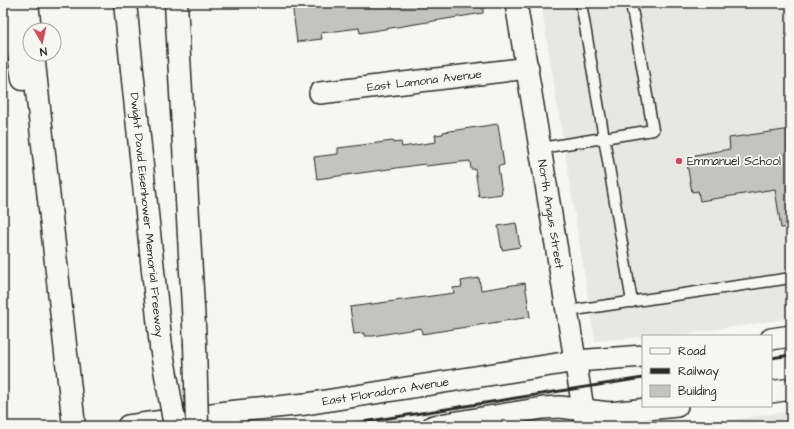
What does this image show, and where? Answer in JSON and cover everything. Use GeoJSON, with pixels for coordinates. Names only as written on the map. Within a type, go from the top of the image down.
{"type":"FeatureCollection","features":[{"type":"Feature","properties":{"kind":"highway"},"geometry":{"type":"LineString","coordinates":[[10,3],[52,236]]}},
{"type":"Feature","properties":{"kind":"highway"},"geometry":{"type":"LineString","coordinates":[[27,3],[29,22]]}},
{"type":"Feature","properties":{"kind":"highway","name":"Dwight David Eisenhower Memorial Freeway"},"geometry":{"type":"LineString","coordinates":[[125,3],[161,347],[175,426]]}},
{"type":"Feature","properties":{"kind":"highway"},"geometry":{"type":"LineString","coordinates":[[176,3],[195,343],[197,426]]}},
{"type":"Feature","properties":{"kind":"highway"},"geometry":{"type":"LineString","coordinates":[[34,62],[65,356],[74,426]]}},
{"type":"Feature","properties":{"kind":"street","name":"North Angus Street"},"geometry":{"type":"LineString","coordinates":[[516,3],[585,418]]}},
{"type":"Feature","properties":{"kind":"street","name":"East Lamona Avenue"},"geometry":{"type":"LineString","coordinates":[[320,93],[528,68]]}},
{"type":"Feature","properties":{"kind":"street"},"geometry":{"type":"LineString","coordinates":[[772,339],[791,336]]}},
{"type":"Feature","properties":{"kind":"street","name":"East Floradora Avenue"},"geometry":{"type":"LineString","coordinates":[[128,426],[226,412],[306,404],[576,361],[642,356]]}},
{"type":"Feature","properties":{"kind":"street"},"geometry":{"type":"LineString","coordinates":[[772,392],[791,389]]}},
{"type":"Feature","properties":{"kind":"street"},"geometry":{"type":"LineString","coordinates":[[433,426],[543,408],[560,407],[585,418],[609,413],[667,407]]}},
{"type":"Feature","properties":{"kind":"lane"},"geometry":{"type":"LineString","coordinates":[[581,3],[632,302]]}},
{"type":"Feature","properties":{"kind":"lane"},"geometry":{"type":"LineString","coordinates":[[541,148],[653,130],[631,3]]}},
{"type":"Feature","properties":{"kind":"lane"},"geometry":{"type":"LineString","coordinates":[[568,311],[791,278]]}},
{"type":"Feature","properties":{"kind":"shaded area","name":"Emmanuel School"},"geometry":{"type":"Polygon","coordinates":[[[541,3],[791,3],[791,318],[693,333],[642,335],[642,337],[595,341],[541,3]]]}},
{"type":"Feature","properties":{"kind":"shaded area"},"geometry":{"type":"Polygon","coordinates":[[[791,411],[791,426],[692,426],[791,411]]]}},
{"type":"Feature","properties":{"kind":"building"},"geometry":{"type":"Polygon","coordinates":[[[292,3],[483,3],[483,13],[360,33],[359,28],[321,33],[322,39],[297,42],[292,3]]]}},
{"type":"Feature","properties":{"kind":"building"},"geometry":{"type":"Polygon","coordinates":[[[498,124],[504,165],[498,166],[502,194],[479,197],[475,169],[471,169],[470,161],[426,166],[425,164],[317,179],[314,157],[338,154],[338,148],[393,141],[393,143],[401,142],[402,147],[436,142],[435,135],[443,134],[443,132],[498,124]]]}},
{"type":"Feature","properties":{"kind":"building","name":"Emmanuel School"},"geometry":{"type":"Polygon","coordinates":[[[791,129],[791,227],[781,228],[775,189],[700,201],[698,191],[692,192],[687,164],[696,163],[695,155],[730,149],[729,138],[791,129]]]}},
{"type":"Feature","properties":{"kind":"building"},"geometry":{"type":"Polygon","coordinates":[[[516,223],[520,247],[502,250],[498,226],[516,223]]]}},
{"type":"Feature","properties":{"kind":"building"},"geometry":{"type":"Polygon","coordinates":[[[479,278],[481,290],[525,283],[530,317],[422,334],[421,328],[373,336],[364,336],[364,333],[354,334],[350,307],[454,293],[453,288],[462,287],[461,281],[479,278]]]}},
{"type":"Feature","properties":{"kind":"railway"},"geometry":{"type":"LineString","coordinates":[[772,358],[791,355]]}},
{"type":"Feature","properties":{"kind":"railway"},"geometry":{"type":"LineString","coordinates":[[338,426],[642,378]]}},
{"type":"Feature","properties":{"kind":"place","name":"Emmanuel School"},"geometry":{"type":"Point","coordinates":[679,161]}}]}
